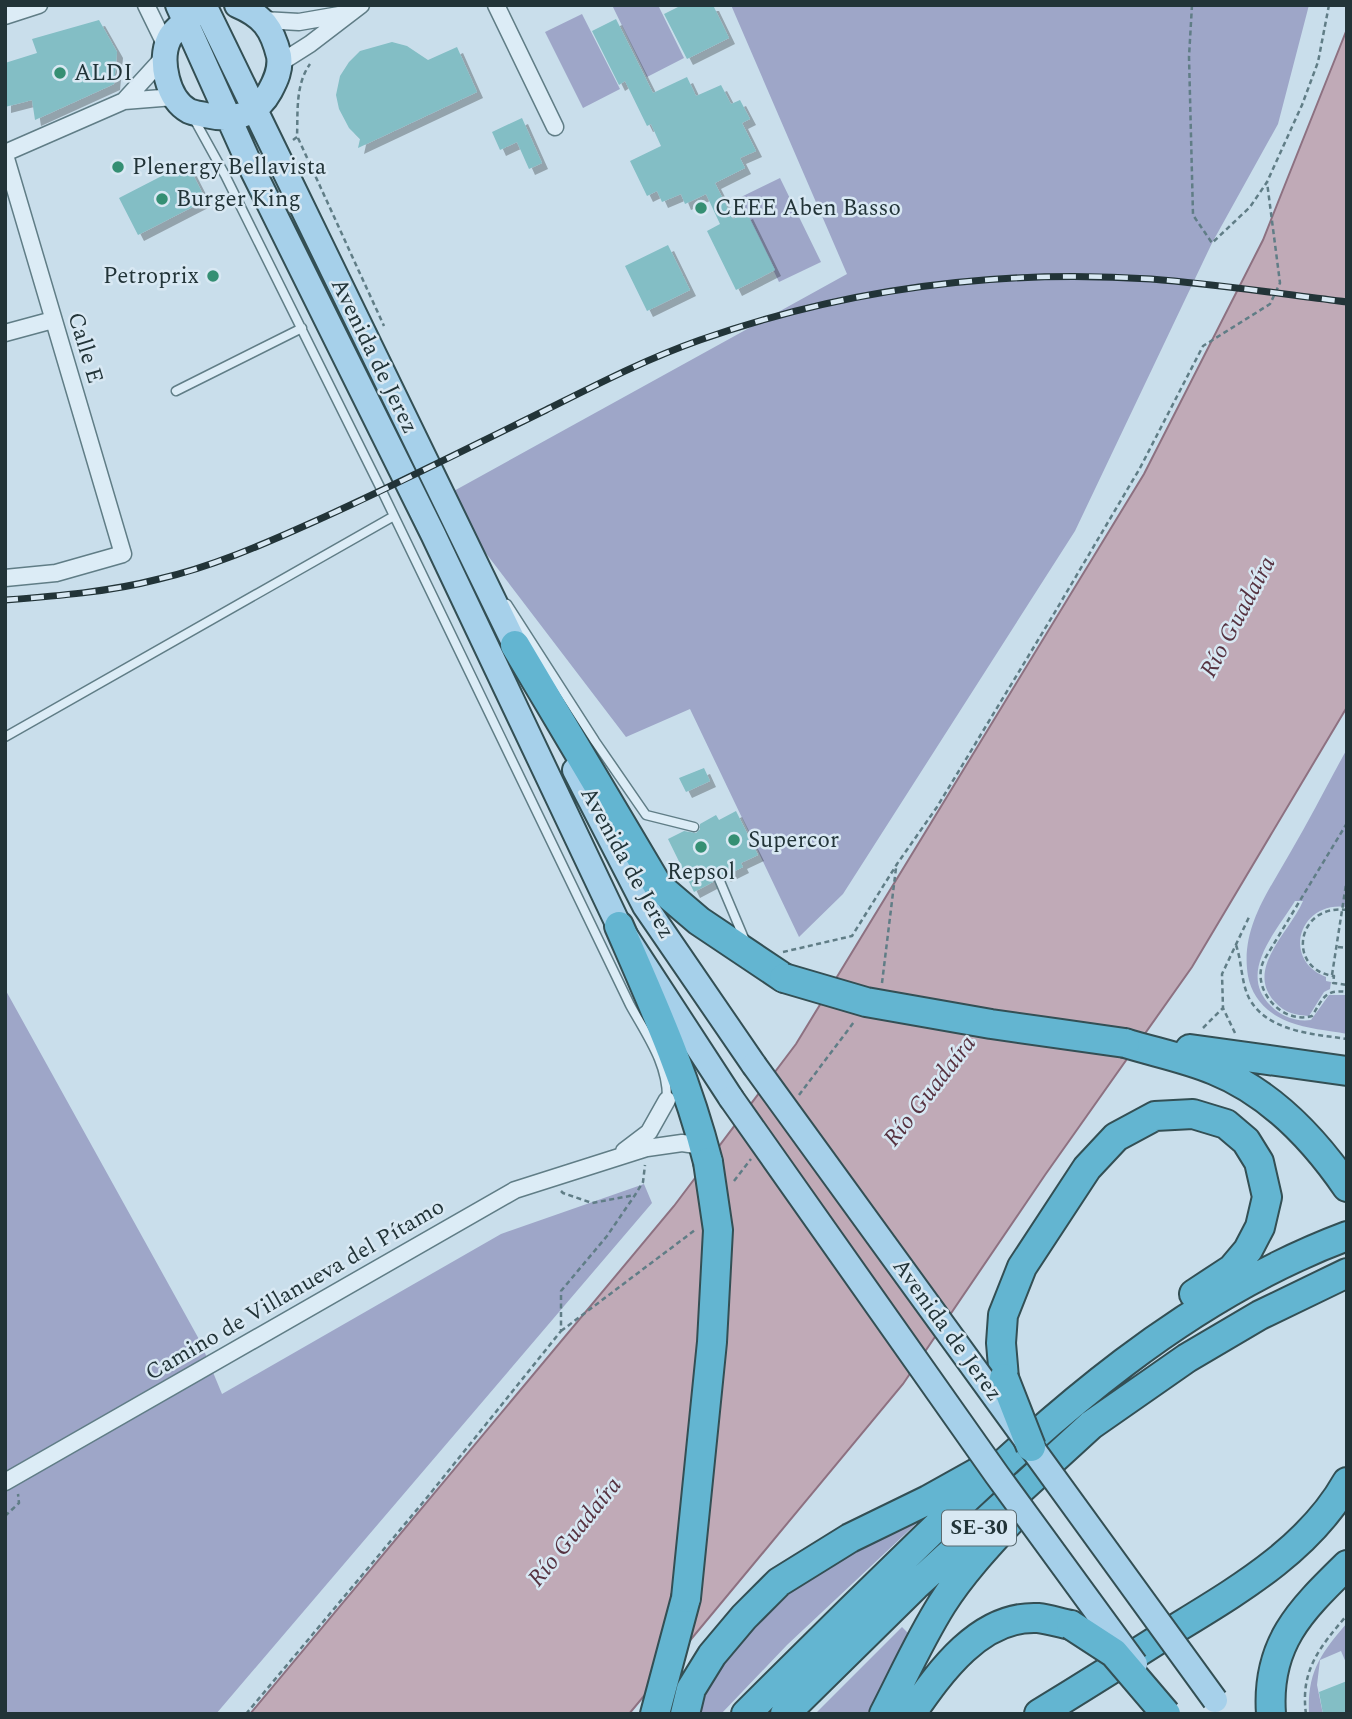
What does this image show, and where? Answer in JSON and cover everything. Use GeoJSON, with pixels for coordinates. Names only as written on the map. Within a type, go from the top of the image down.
{"type":"FeatureCollection","features":[{"type":"Feature","properties":{"kind":"highway"},"geometry":{"type":"LineString","coordinates":[[516,645],[658,886],[699,921],[784,978],[866,1002],[992,1024],[1347,1071]]}},
{"type":"Feature","properties":{"kind":"highway"},"geometry":{"type":"LineString","coordinates":[[619,926],[677,1060],[698,1122],[708,1161],[718,1230],[712,1342],[686,1598],[681,1684],[683,1714]]}},
{"type":"Feature","properties":{"kind":"highway"},"geometry":{"type":"LineString","coordinates":[[1125,1043],[1214,1070],[1262,1097],[1297,1126],[1326,1157],[1347,1187]]}},
{"type":"Feature","properties":{"kind":"highway"},"geometry":{"type":"LineString","coordinates":[[683,1714],[691,1689],[712,1656],[744,1617],[779,1582],[850,1538],[1024,1448],[1004,1378],[1001,1343],[1003,1315],[1022,1268],[1087,1168],[1116,1137],[1155,1116],[1193,1114],[1226,1124],[1246,1141],[1259,1162],[1267,1197],[1260,1227],[1248,1250],[1231,1269],[1157,1319],[1129,1357]]}},
{"type":"Feature","properties":{"kind":"highway","name":"SE-30"},"geometry":{"type":"LineString","coordinates":[[746,1714],[1024,1448],[1129,1357],[1222,1297],[1273,1269],[1347,1236]]}},
{"type":"Feature","properties":{"kind":"highway","name":"SE-30"},"geometry":{"type":"LineString","coordinates":[[785,1714],[915,1586],[1091,1425],[1187,1357],[1259,1315],[1347,1273]]}},
{"type":"Feature","properties":{"kind":"highway"},"geometry":{"type":"LineString","coordinates":[[884,1714],[922,1639],[972,1563],[1023,1507],[1187,1357]]}},
{"type":"Feature","properties":{"kind":"highway"},"geometry":{"type":"LineString","coordinates":[[1039,1714],[1247,1585],[1294,1547],[1338,1498],[1347,1482]]}},
{"type":"Feature","properties":{"kind":"highway"},"geometry":{"type":"LineString","coordinates":[[1271,1714],[1269,1688],[1276,1657],[1291,1627],[1315,1596],[1347,1565]]}},
{"type":"Feature","properties":{"kind":"highway"},"geometry":{"type":"LineString","coordinates":[[655,1714],[686,1598]]}},
{"type":"Feature","properties":{"kind":"highway"},"geometry":{"type":"LineString","coordinates":[[911,1714],[952,1660],[973,1640],[1004,1624],[1037,1618],[1071,1625],[1114,1653],[1166,1714]]}},
{"type":"Feature","properties":{"kind":"main road"},"geometry":{"type":"LineString","coordinates":[[197,9],[170,37],[166,52],[167,76],[182,104],[229,119],[255,109],[271,88],[280,63],[274,36],[249,11]]}},
{"type":"Feature","properties":{"kind":"main road","name":"Avenida de Jerez"},"geometry":{"type":"LineString","coordinates":[[197,9],[255,109],[580,779],[645,906],[1024,1448],[1220,1707]]}},
{"type":"Feature","properties":{"kind":"main road","name":"Avenida de Jerez"},"geometry":{"type":"LineString","coordinates":[[197,9],[229,119],[249,163],[433,534],[619,926],[731,1098],[997,1475],[1172,1714]]}},
{"type":"Feature","properties":{"kind":"street"},"geometry":{"type":"LineString","coordinates":[[5,16],[39,5]]}},
{"type":"Feature","properties":{"kind":"street"},"geometry":{"type":"LineString","coordinates":[[5,154],[124,101],[166,52],[146,5]]}},
{"type":"Feature","properties":{"kind":"street"},"geometry":{"type":"LineString","coordinates":[[496,5],[555,127]]}},
{"type":"Feature","properties":{"kind":"street"},"geometry":{"type":"LineString","coordinates":[[249,11],[299,22],[354,10]]}},
{"type":"Feature","properties":{"kind":"street"},"geometry":{"type":"LineString","coordinates":[[280,63],[354,10]]}},
{"type":"Feature","properties":{"kind":"street"},"geometry":{"type":"LineString","coordinates":[[124,101],[182,104]]}},
{"type":"Feature","properties":{"kind":"street","name":"Calle E"},"geometry":{"type":"LineString","coordinates":[[5,154],[123,554],[56,573],[5,578]]}},
{"type":"Feature","properties":{"kind":"street"},"geometry":{"type":"LineString","coordinates":[[5,334],[53,320]]}},
{"type":"Feature","properties":{"kind":"street"},"geometry":{"type":"LineString","coordinates":[[616,1156],[649,1132],[667,1100]]}},
{"type":"Feature","properties":{"kind":"street"},"geometry":{"type":"LineString","coordinates":[[616,1156],[682,1143],[696,1145],[708,1161]]}},
{"type":"Feature","properties":{"kind":"street","name":"Camino de Villanueva del Pítamo"},"geometry":{"type":"LineString","coordinates":[[10,1480],[515,1190],[616,1156]]}},
{"type":"Feature","properties":{"kind":"lane"},"geometry":{"type":"LineString","coordinates":[[182,104],[225,175],[302,328],[629,1005],[698,1122]]}},
{"type":"Feature","properties":{"kind":"lane"},"geometry":{"type":"LineString","coordinates":[[176,391],[302,328]]}},
{"type":"Feature","properties":{"kind":"lane"},"geometry":{"type":"LineString","coordinates":[[5,737],[394,516]]}},
{"type":"Feature","properties":{"kind":"lane"},"geometry":{"type":"LineString","coordinates":[[456,523],[595,741],[646,815],[694,827]]}},
{"type":"Feature","properties":{"kind":"lane"},"geometry":{"type":"LineString","coordinates":[[719,879],[753,959]]}},
{"type":"Feature","properties":{"kind":"lane"},"geometry":{"type":"LineString","coordinates":[[663,1066],[667,1100]]}},
{"type":"Feature","properties":{"kind":"path"},"geometry":{"type":"LineString","coordinates":[[1192,5],[1189,57],[1193,215],[1212,243],[1250,207],[1267,182],[1318,62],[1329,5]]}},
{"type":"Feature","properties":{"kind":"path"},"geometry":{"type":"LineString","coordinates":[[314,58],[303,74],[297,137],[384,326]]}},
{"type":"Feature","properties":{"kind":"path"},"geometry":{"type":"LineString","coordinates":[[289,142],[297,137]]}},
{"type":"Feature","properties":{"kind":"path"},"geometry":{"type":"LineString","coordinates":[[753,959],[852,936],[937,807],[1052,617],[1140,468],[1203,346],[1270,304],[1280,282],[1267,182]]}},
{"type":"Feature","properties":{"kind":"path"},"geometry":{"type":"LineString","coordinates":[[1347,823],[1260,970],[1266,996],[1275,1006],[1291,1016],[1310,1017],[1326,995],[1332,991],[1347,992]]}},
{"type":"Feature","properties":{"kind":"path"},"geometry":{"type":"LineString","coordinates":[[1332,991],[1332,975],[1345,909],[1347,878]]}},
{"type":"Feature","properties":{"kind":"path"},"geometry":{"type":"LineString","coordinates":[[1332,975],[1321,972],[1312,965],[1305,955],[1303,938],[1310,922],[1319,914],[1329,909],[1345,909]]}},
{"type":"Feature","properties":{"kind":"path"},"geometry":{"type":"LineString","coordinates":[[1223,1008],[1222,974],[1250,915]]}},
{"type":"Feature","properties":{"kind":"path"},"geometry":{"type":"LineString","coordinates":[[1339,939],[1347,940]]}},
{"type":"Feature","properties":{"kind":"path"},"geometry":{"type":"LineString","coordinates":[[1236,945],[1249,998],[1265,1016],[1297,1030],[1347,1039]]}},
{"type":"Feature","properties":{"kind":"path"},"geometry":{"type":"LineString","coordinates":[[1338,947],[1347,948]]}},
{"type":"Feature","properties":{"kind":"path"},"geometry":{"type":"LineString","coordinates":[[1333,984],[1347,985]]}},
{"type":"Feature","properties":{"kind":"path"},"geometry":{"type":"LineString","coordinates":[[246,1714],[425,1500],[561,1331],[561,1291],[607,1236],[643,1182],[647,1148]]}},
{"type":"Feature","properties":{"kind":"path"},"geometry":{"type":"LineString","coordinates":[[554,1177],[563,1193],[592,1203],[635,1195]]}},
{"type":"Feature","properties":{"kind":"path"},"geometry":{"type":"LineString","coordinates":[[5,1517],[19,1503],[10,1480]]}},
{"type":"Feature","properties":{"kind":"path"},"geometry":{"type":"LineString","coordinates":[[1306,1714],[1305,1687],[1314,1658],[1347,1615]]}},
{"type":"Feature","properties":{"kind":"shaded area"},"geometry":{"type":"Polygon","coordinates":[[[612,5],[658,5],[684,58],[647,77],[612,5]]]}},
{"type":"Feature","properties":{"kind":"shaded area"},"geometry":{"type":"Polygon","coordinates":[[[731,5],[1309,5],[1278,124],[1212,243],[1075,531],[843,894],[799,937],[690,709],[626,737],[443,497],[847,274],[731,5]]]}},
{"type":"Feature","properties":{"kind":"shaded area"},"geometry":{"type":"Polygon","coordinates":[[[582,14],[620,89],[583,108],[545,32],[582,14]]]}},
{"type":"Feature","properties":{"kind":"shaded area"},"geometry":{"type":"Polygon","coordinates":[[[780,178],[821,262],[779,282],[739,198],[780,178]]]}},
{"type":"Feature","properties":{"kind":"shaded area"},"geometry":{"type":"Polygon","coordinates":[[[1347,749],[1347,907],[1330,907],[1317,913],[1307,922],[1300,946],[1312,969],[1331,982],[1330,989],[1324,992],[1309,1016],[1286,1011],[1275,1002],[1267,989],[1264,977],[1272,951],[1303,901],[1295,901],[1270,939],[1259,966],[1258,980],[1261,993],[1271,1006],[1285,1016],[1295,1019],[1311,1020],[1329,995],[1347,995],[1347,1034],[1296,1024],[1281,1019],[1268,1010],[1257,998],[1250,984],[1247,959],[1252,927],[1265,897],[1347,749]]]}},
{"type":"Feature","properties":{"kind":"shaded area"},"geometry":{"type":"Polygon","coordinates":[[[5,989],[200,1341],[222,1394],[501,1234],[644,1184],[652,1203],[216,1714],[5,1714],[5,989]]]}},
{"type":"Feature","properties":{"kind":"shaded area"},"geometry":{"type":"Polygon","coordinates":[[[935,1506],[787,1645],[721,1714],[691,1714],[696,1696],[782,1592],[935,1506]]]}},
{"type":"Feature","properties":{"kind":"shaded area"},"geometry":{"type":"Polygon","coordinates":[[[1347,1623],[1347,1665],[1341,1651],[1320,1660],[1317,1685],[1323,1714],[1309,1714],[1310,1686],[1317,1664],[1347,1623]]]}},
{"type":"Feature","properties":{"kind":"shaded area"},"geometry":{"type":"Polygon","coordinates":[[[902,1627],[909,1634],[872,1714],[815,1714],[902,1627]]]}},
{"type":"Feature","properties":{"kind":"water","name":"Río Guadaíra"},"geometry":{"type":"Polygon","coordinates":[[[1347,29],[1347,707],[1192,967],[1045,1175],[903,1384],[629,1714],[250,1714],[674,1206],[796,1044],[1144,474],[1263,240],[1347,29]]]}},
{"type":"Feature","properties":{"kind":"building"},"geometry":{"type":"Polygon","coordinates":[[[682,5],[713,5],[729,38],[687,59],[664,14],[682,5]]]}},
{"type":"Feature","properties":{"kind":"building"},"geometry":{"type":"Polygon","coordinates":[[[616,19],[653,93],[687,77],[696,96],[721,85],[731,104],[740,100],[750,119],[742,123],[756,151],[740,158],[745,168],[715,183],[733,219],[747,213],[775,270],[736,290],[707,231],[720,224],[706,194],[685,204],[681,194],[662,202],[657,191],[647,196],[630,161],[661,146],[651,124],[647,126],[625,81],[619,85],[592,31],[616,19]]]}},
{"type":"Feature","properties":{"kind":"building","name":"ALDI"},"geometry":{"type":"Polygon","coordinates":[[[99,20],[117,52],[114,84],[35,120],[32,100],[5,107],[5,63],[37,53],[32,39],[99,20]]]}},
{"type":"Feature","properties":{"kind":"building"},"geometry":{"type":"Polygon","coordinates":[[[392,42],[407,46],[428,60],[457,47],[477,92],[358,148],[360,139],[349,128],[339,109],[336,95],[340,76],[360,51],[392,42]]]}},
{"type":"Feature","properties":{"kind":"building"},"geometry":{"type":"Polygon","coordinates":[[[522,118],[542,163],[529,169],[517,142],[500,150],[492,132],[522,118]]]}},
{"type":"Feature","properties":{"kind":"building","name":"Burger King"},"geometry":{"type":"Polygon","coordinates":[[[187,163],[206,200],[138,235],[119,198],[187,163]]]}},
{"type":"Feature","properties":{"kind":"building"},"geometry":{"type":"Polygon","coordinates":[[[668,245],[690,290],[647,311],[625,266],[668,245]]]}},
{"type":"Feature","properties":{"kind":"building"},"geometry":{"type":"Polygon","coordinates":[[[704,768],[710,781],[686,792],[679,778],[704,768]]]}},
{"type":"Feature","properties":{"kind":"building"},"geometry":{"type":"Polygon","coordinates":[[[736,811],[758,855],[741,863],[743,867],[725,876],[716,873],[713,882],[694,892],[668,839],[684,831],[696,833],[700,824],[716,815],[719,820],[736,811]]]}},
{"type":"Feature","properties":{"kind":"building"},"geometry":{"type":"Polygon","coordinates":[[[1347,1681],[1347,1714],[1323,1714],[1319,1692],[1347,1681]]]}},
{"type":"Feature","properties":{"kind":"railway"},"geometry":{"type":"LineString","coordinates":[[5,600],[121,587],[217,562],[370,496],[660,355],[755,322],[810,308],[922,287],[1036,277],[1151,279],[1347,302]]}},
{"type":"Feature","properties":{"kind":"place","name":"ALDI"},"geometry":{"type":"Point","coordinates":[60,73]}},
{"type":"Feature","properties":{"kind":"place","name":"Plenergy Bellavista"},"geometry":{"type":"Point","coordinates":[118,167]}},
{"type":"Feature","properties":{"kind":"place","name":"Burger King"},"geometry":{"type":"Point","coordinates":[162,199]}},
{"type":"Feature","properties":{"kind":"place","name":"CEEE Aben Basso"},"geometry":{"type":"Point","coordinates":[701,208]}},
{"type":"Feature","properties":{"kind":"place","name":"Petroprix"},"geometry":{"type":"Point","coordinates":[213,276]}},
{"type":"Feature","properties":{"kind":"place","name":"Supercor"},"geometry":{"type":"Point","coordinates":[734,840]}},
{"type":"Feature","properties":{"kind":"place","name":"Repsol"},"geometry":{"type":"Point","coordinates":[701,847]}}]}
